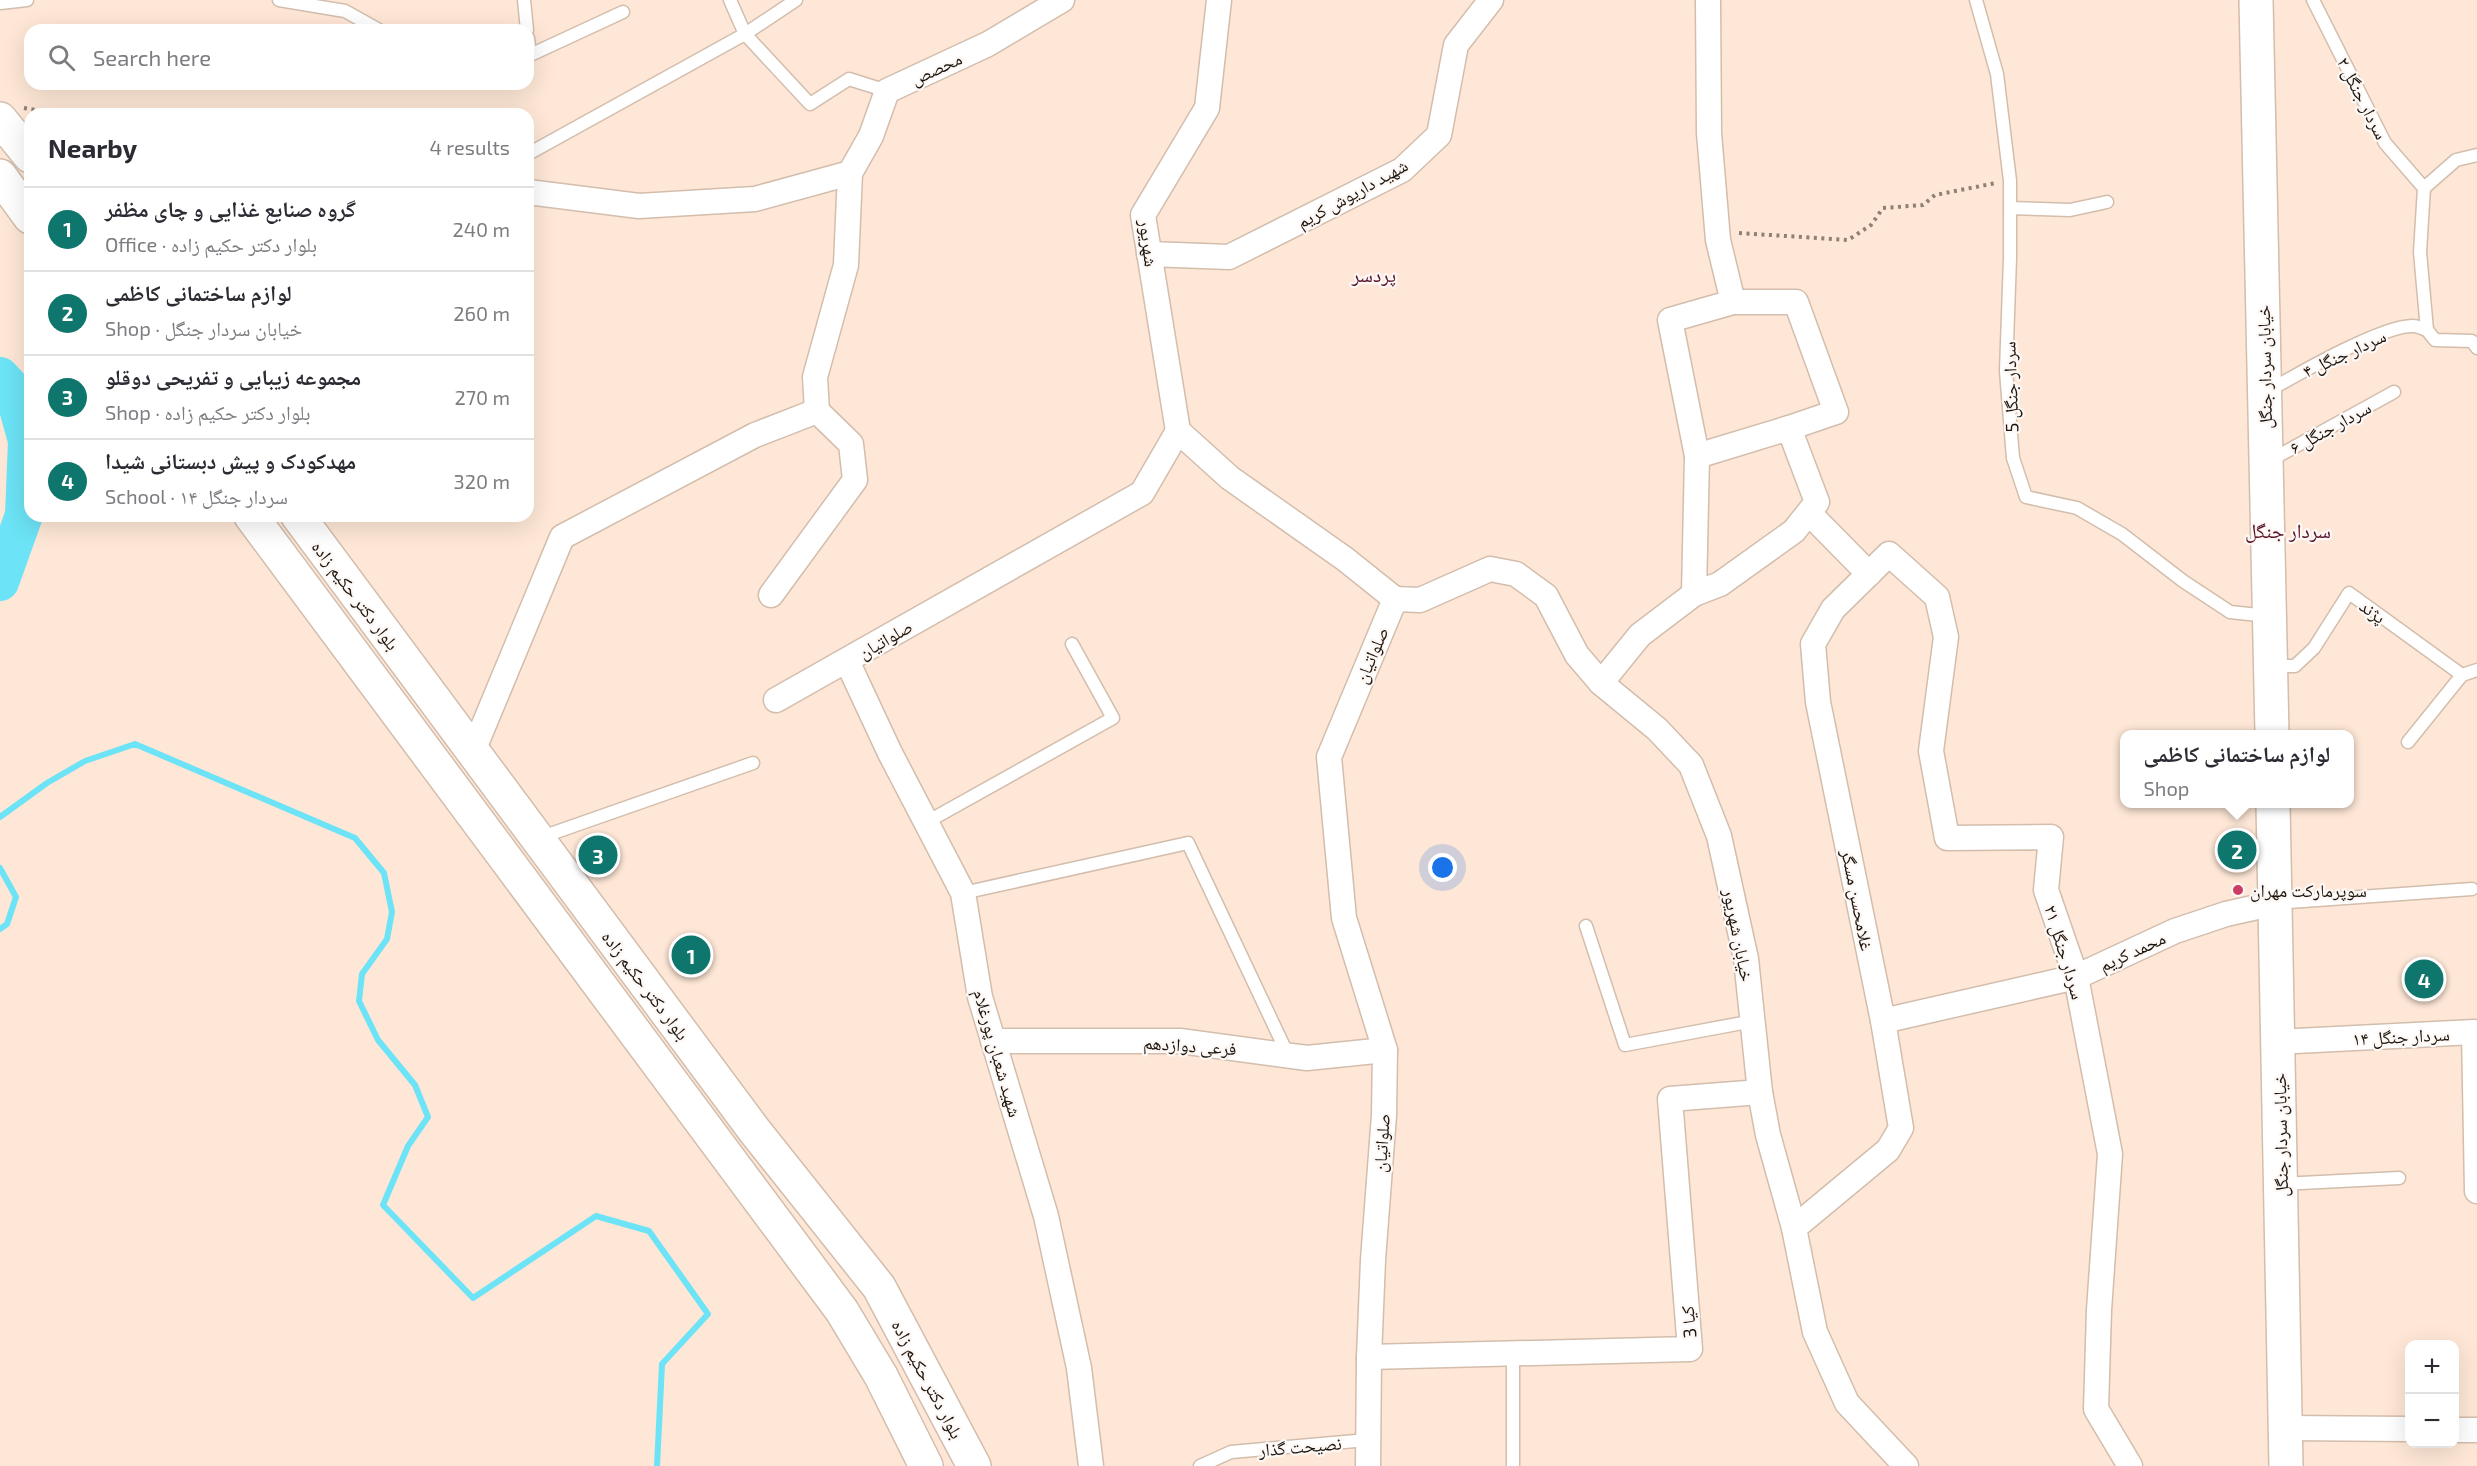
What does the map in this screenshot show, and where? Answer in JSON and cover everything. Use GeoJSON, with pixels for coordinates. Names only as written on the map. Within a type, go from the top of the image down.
{"type":"FeatureCollection","features":[{"type":"Feature","properties":{"kind":"main road","name":"خیابان سردار جنگل"},"geometry":{"type":"LineString","coordinates":[[2256,0],[2272,730]]}},
{"type":"Feature","properties":{"kind":"main road"},"geometry":{"type":"LineString","coordinates":[[12,113],[24,142]]}},
{"type":"Feature","properties":{"kind":"main road"},"geometry":{"type":"LineString","coordinates":[[0,176],[24,209]]}},
{"type":"Feature","properties":{"kind":"main road","name":"بلوار دکتر حکیم زاده"},"geometry":{"type":"LineString","coordinates":[[255,522],[842,1311],[881,1376],[926,1466]]}},
{"type":"Feature","properties":{"kind":"main road","name":"بلوار دکتر حکیم زاده"},"geometry":{"type":"LineString","coordinates":[[302,522],[741,1112],[879,1287],[974,1466]]}},
{"type":"Feature","properties":{"kind":"main road","name":"خیابان سردار جنگل"},"geometry":{"type":"LineString","coordinates":[[2273,808],[2286,1466]]}},
{"type":"Feature","properties":{"kind":"main road"},"geometry":{"type":"LineString","coordinates":[[506,861],[537,838]]}},
{"type":"Feature","properties":{"kind":"main road"},"geometry":{"type":"LineString","coordinates":[[710,1132],[741,1112]]}},
{"type":"Feature","properties":{"kind":"street","name":"محصص"},"geometry":{"type":"LineString","coordinates":[[887,91],[988,44],[1062,0]]}},
{"type":"Feature","properties":{"kind":"street","name":"شهریور"},"geometry":{"type":"LineString","coordinates":[[1178,431],[1143,215],[1207,108],[1220,0]]}},
{"type":"Feature","properties":{"kind":"street","name":"شهید داریوش کریم"},"geometry":{"type":"LineString","coordinates":[[1149,254],[1229,257],[1402,170],[1439,135],[1456,45],[1491,0]]}},
{"type":"Feature","properties":{"kind":"street"},"geometry":{"type":"LineString","coordinates":[[1708,0],[1708,133],[1718,232],[1733,302]]}},
{"type":"Feature","properties":{"kind":"street"},"geometry":{"type":"LineString","coordinates":[[771,595],[855,480],[851,444],[817,411],[815,376],[846,265],[850,173],[871,136],[887,91]]}},
{"type":"Feature","properties":{"kind":"street"},"geometry":{"type":"LineString","coordinates":[[534,193],[639,206],[754,199],[850,173]]}},
{"type":"Feature","properties":{"kind":"street"},"geometry":{"type":"LineString","coordinates":[[1694,594],[1697,456],[1670,320],[1733,302],[1796,303],[1836,412],[1697,456]]}},
{"type":"Feature","properties":{"kind":"street"},"geometry":{"type":"LineString","coordinates":[[473,751],[562,537],[755,435],[817,411]]}},
{"type":"Feature","properties":{"kind":"street"},"geometry":{"type":"LineString","coordinates":[[1601,683],[1640,635],[1694,594],[1720,584],[1794,531],[1809,513],[1817,502],[1790,428]]}},
{"type":"Feature","properties":{"kind":"street"},"geometry":{"type":"LineString","coordinates":[[1178,431],[1230,478],[1345,559],[1395,599]]}},
{"type":"Feature","properties":{"kind":"street","name":"صلواتیان"},"geometry":{"type":"LineString","coordinates":[[776,700],[1142,493],[1178,431]]}},
{"type":"Feature","properties":{"kind":"street"},"geometry":{"type":"LineString","coordinates":[[1809,513],[1869,574]]}},
{"type":"Feature","properties":{"kind":"street","name":"غلامحسن مسگر"},"geometry":{"type":"LineString","coordinates":[[1794,1228],[1888,1150],[1901,1128],[1883,1021],[1818,702],[1813,644],[1833,609],[1889,554]]}},
{"type":"Feature","properties":{"kind":"street","name":"سردار جنگل ۲۱"},"geometry":{"type":"LineString","coordinates":[[1889,554],[1937,597],[1946,637],[1931,751],[1947,838],[2051,837],[2046,890],[2076,977],[2110,1154],[2099,1311],[2096,1409],[2130,1466]]}},
{"type":"Feature","properties":{"kind":"street","name":"خیابان شهریور"},"geometry":{"type":"LineString","coordinates":[[1395,599],[1420,600],[1490,569],[1516,574],[1546,596],[1577,655],[1601,683],[1657,729],[1691,765],[1719,836],[1746,959],[1760,1092],[1768,1135],[1794,1228],[1815,1332],[1847,1403],[1906,1466]]}},
{"type":"Feature","properties":{"kind":"street","name":"صلواتیان"},"geometry":{"type":"LineString","coordinates":[[1368,1466],[1368,1357],[1372,1260],[1384,1115],[1385,1050],[1344,918],[1329,757],[1395,599]]}},
{"type":"Feature","properties":{"kind":"street","name":"شهید شعبان پورغلام"},"geometry":{"type":"LineString","coordinates":[[847,661],[925,823],[963,893],[980,998],[1046,1216],[1078,1368],[1091,1466]]}},
{"type":"Feature","properties":{"kind":"street","name":"محمد کریم"},"geometry":{"type":"LineString","coordinates":[[1883,1021],[2076,977],[2175,931],[2226,914],[2275,903]]}},
{"type":"Feature","properties":{"kind":"street","name":"سردار جنگل ۱۴"},"geometry":{"type":"LineString","coordinates":[[2278,1042],[2474,1032],[2477,1191]]}},
{"type":"Feature","properties":{"kind":"street","name":"فرعی دوازدهم"},"geometry":{"type":"LineString","coordinates":[[993,1041],[1180,1041],[1307,1058],[1385,1050]]}},
{"type":"Feature","properties":{"kind":"street","name":"کیا 3"},"geometry":{"type":"LineString","coordinates":[[1368,1357],[1690,1349],[1670,1099],[1760,1092]]}},
{"type":"Feature","properties":{"kind":"street"},"geometry":{"type":"LineString","coordinates":[[2286,1428],[2405,1429]]}},
{"type":"Feature","properties":{"kind":"street"},"geometry":{"type":"LineString","coordinates":[[2459,1430],[2477,1430]]}},
{"type":"Feature","properties":{"kind":"lane"},"geometry":{"type":"LineString","coordinates":[[0,3],[27,0]]}},
{"type":"Feature","properties":{"kind":"lane"},"geometry":{"type":"LineString","coordinates":[[279,0],[345,11],[369,24]]}},
{"type":"Feature","properties":{"kind":"lane"},"geometry":{"type":"LineString","coordinates":[[524,0],[526,24]]}},
{"type":"Feature","properties":{"kind":"lane"},"geometry":{"type":"LineString","coordinates":[[729,0],[745,34],[810,104],[849,79],[887,91]]}},
{"type":"Feature","properties":{"kind":"lane"},"geometry":{"type":"LineString","coordinates":[[534,151],[745,34],[796,0]]}},
{"type":"Feature","properties":{"kind":"lane","name":"سردار جنگل 5"},"geometry":{"type":"LineString","coordinates":[[1976,0],[1996,74],[2010,181],[2006,371],[2013,458],[2026,497],[2077,508],[2086,513],[2122,534],[2183,581],[2230,612],[2270,616]]}},
{"type":"Feature","properties":{"kind":"lane","name":"سردار جنگل ۲"},"geometry":{"type":"LineString","coordinates":[[2313,0],[2385,143],[2424,188]]}},
{"type":"Feature","properties":{"kind":"lane"},"geometry":{"type":"LineString","coordinates":[[534,53],[623,12]]}},
{"type":"Feature","properties":{"kind":"lane"},"geometry":{"type":"LineString","coordinates":[[2477,155],[2456,160],[2424,188],[2420,252],[2427,330],[2435,340],[2472,341],[2477,348]]}},
{"type":"Feature","properties":{"kind":"lane"},"geometry":{"type":"LineString","coordinates":[[2010,208],[2070,210],[2107,202]]}},
{"type":"Feature","properties":{"kind":"lane","name":"سردار جنگل ۴"},"geometry":{"type":"LineString","coordinates":[[2265,393],[2353,346],[2391,331],[2414,326],[2427,330]]}},
{"type":"Feature","properties":{"kind":"lane","name":"سردار جنگل ۶"},"geometry":{"type":"LineString","coordinates":[[2266,462],[2394,392]]}},
{"type":"Feature","properties":{"kind":"lane","name":"پژند"},"geometry":{"type":"LineString","coordinates":[[2271,666],[2295,666],[2314,648],[2349,593],[2462,675]]}},
{"type":"Feature","properties":{"kind":"lane"},"geometry":{"type":"LineString","coordinates":[[925,823],[1113,717],[1072,644]]}},
{"type":"Feature","properties":{"kind":"lane"},"geometry":{"type":"LineString","coordinates":[[2408,742],[2462,675],[2477,670]]}},
{"type":"Feature","properties":{"kind":"lane"},"geometry":{"type":"LineString","coordinates":[[537,838],[753,763]]}},
{"type":"Feature","properties":{"kind":"lane"},"geometry":{"type":"LineString","coordinates":[[963,893],[1188,843],[1288,1055]]}},
{"type":"Feature","properties":{"kind":"lane"},"geometry":{"type":"LineString","coordinates":[[2275,903],[2472,889]]}},
{"type":"Feature","properties":{"kind":"lane"},"geometry":{"type":"LineString","coordinates":[[1586,926],[1625,1045],[1753,1021]]}},
{"type":"Feature","properties":{"kind":"lane"},"geometry":{"type":"LineString","coordinates":[[2281,1184],[2399,1178]]}},
{"type":"Feature","properties":{"kind":"lane"},"geometry":{"type":"LineString","coordinates":[[1513,1355],[1514,1466]]}},
{"type":"Feature","properties":{"kind":"lane","name":"نصیحت گذار"},"geometry":{"type":"LineString","coordinates":[[1200,1466],[1231,1452],[1367,1440]]}},
{"type":"Feature","properties":{"kind":"path"},"geometry":{"type":"LineString","coordinates":[[1718,232],[1848,240],[1871,225],[1883,208],[1923,205],[1935,195],[2010,181]]}},
{"type":"Feature","properties":{"kind":"waterway"},"geometry":{"type":"LineString","coordinates":[[0,376],[13,390],[24,430]]}},
{"type":"Feature","properties":{"kind":"waterway"},"geometry":{"type":"LineString","coordinates":[[0,582],[24,515]]}},
{"type":"Feature","properties":{"kind":"waterway"},"geometry":{"type":"LineString","coordinates":[[0,817],[47,783],[85,761],[135,744],[355,838],[384,873],[392,912],[387,939],[362,974],[359,1001],[378,1040],[415,1085],[428,1117],[408,1146],[383,1205],[473,1298],[596,1216],[649,1231],[708,1314],[662,1364],[657,1466]]}},
{"type":"Feature","properties":{"kind":"waterway"},"geometry":{"type":"LineString","coordinates":[[0,868],[16,897],[7,924],[0,929]]}},
{"type":"Feature","properties":{"kind":"place","name":"لوازم ساختمانی کاظمی"},"geometry":{"type":"Point","coordinates":[2237,850]}},
{"type":"Feature","properties":{"kind":"place","name":"مجموعه زیبایی و تفریحی دوقلو"},"geometry":{"type":"Point","coordinates":[598,855]}},
{"type":"Feature","properties":{"kind":"place","name":"سوپرمارکت مهران"},"geometry":{"type":"Point","coordinates":[2238,890]}},
{"type":"Feature","properties":{"kind":"place","name":"گروه صنایع غذایی و چای مظفر"},"geometry":{"type":"Point","coordinates":[691,955]}},
{"type":"Feature","properties":{"kind":"place","name":"مهدکودک و پیش دبستانی شیدا"},"geometry":{"type":"Point","coordinates":[2424,979]}},
{"type":"Feature","properties":{"kind":"district","name":"پردسر"},"geometry":{"type":"Point","coordinates":[1374,274]}},
{"type":"Feature","properties":{"kind":"district","name":"سردار جنگل"},"geometry":{"type":"Point","coordinates":[2288,530]}}]}
